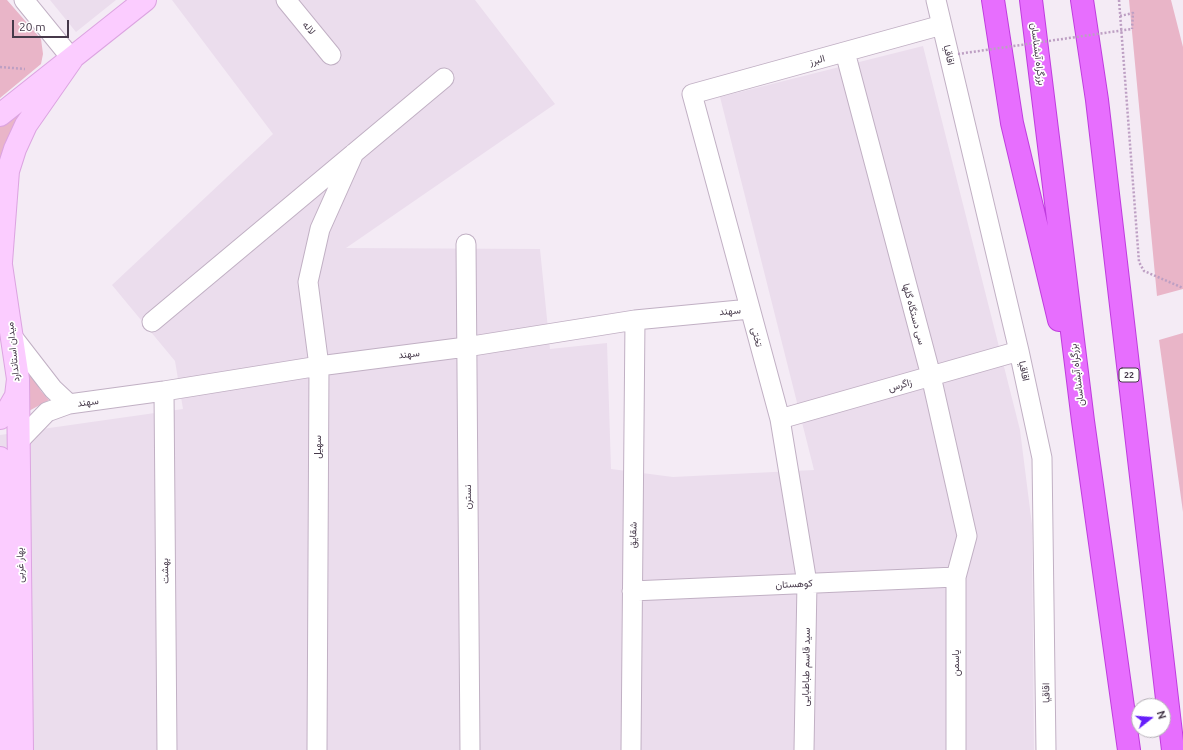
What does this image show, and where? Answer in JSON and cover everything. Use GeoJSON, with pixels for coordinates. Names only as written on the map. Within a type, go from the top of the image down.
{"type":"FeatureCollection","features":[{"type":"Feature","properties":{"kind":"highway"},"geometry":{"type":"LineString","coordinates":[[993,0],[1012,123],[1083,422]]}},
{"type":"Feature","properties":{"kind":"highway","name":"بزرگراه آبشناسان"},"geometry":{"type":"LineString","coordinates":[[1031,0],[1083,422],[1126,726],[1128,750]]}},
{"type":"Feature","properties":{"kind":"highway","name":"22"},"geometry":{"type":"LineString","coordinates":[[1082,0],[1097,100],[1173,750]]}},
{"type":"Feature","properties":{"kind":"highway"},"geometry":{"type":"LineString","coordinates":[[1096,0],[1097,100]]}},
{"type":"Feature","properties":{"kind":"street"},"geometry":{"type":"LineString","coordinates":[[24,0],[72,59]]}},
{"type":"Feature","properties":{"kind":"street"},"geometry":{"type":"LineString","coordinates":[[0,115],[145,0]]}},
{"type":"Feature","properties":{"kind":"street","name":"لاله"},"geometry":{"type":"LineString","coordinates":[[286,0],[332,55]]}},
{"type":"Feature","properties":{"kind":"street","name":"اقاقیا"},"geometry":{"type":"LineString","coordinates":[[936,0],[1019,351],[1042,458],[1046,750]]}},
{"type":"Feature","properties":{"kind":"street","name":"البرز"},"geometry":{"type":"LineString","coordinates":[[692,94],[942,25]]}},
{"type":"Feature","properties":{"kind":"street","name":"سی دستگاه گلها"},"geometry":{"type":"LineString","coordinates":[[845,52],[931,376],[967,536],[956,577]]}},
{"type":"Feature","properties":{"kind":"street","name":"میدان استاندارد"},"geometry":{"type":"LineString","coordinates":[[0,418],[8,410],[16,396],[18,379],[1,260],[8,171],[14,149],[26,125],[72,59]]}},
{"type":"Feature","properties":{"kind":"street"},"geometry":{"type":"LineString","coordinates":[[152,322],[444,78]]}},
{"type":"Feature","properties":{"kind":"street","name":"تختی"},"geometry":{"type":"LineString","coordinates":[[692,94],[780,419],[807,583]]}},
{"type":"Feature","properties":{"kind":"street","name":"سهیل"},"geometry":{"type":"LineString","coordinates":[[317,750],[319,366],[308,282],[320,229],[354,154]]}},
{"type":"Feature","properties":{"kind":"street","name":"نسترن"},"geometry":{"type":"LineString","coordinates":[[466,244],[470,750]]}},
{"type":"Feature","properties":{"kind":"street","name":"سهند"},"geometry":{"type":"LineString","coordinates":[[19,441],[47,412],[69,404],[164,391],[319,366],[466,347],[635,320],[750,309]]}},
{"type":"Feature","properties":{"kind":"street","name":"شقایق"},"geometry":{"type":"LineString","coordinates":[[631,750],[635,320]]}},
{"type":"Feature","properties":{"kind":"street"},"geometry":{"type":"LineString","coordinates":[[12,336],[53,389],[69,404]]}},
{"type":"Feature","properties":{"kind":"street","name":"زاگرس"},"geometry":{"type":"LineString","coordinates":[[780,419],[1019,351]]}},
{"type":"Feature","properties":{"kind":"street","name":"بهار غربی"},"geometry":{"type":"LineString","coordinates":[[18,379],[22,750]]}},
{"type":"Feature","properties":{"kind":"street","name":"بهشت"},"geometry":{"type":"LineString","coordinates":[[164,391],[167,750]]}},
{"type":"Feature","properties":{"kind":"street","name":"بهار غربی"},"geometry":{"type":"LineString","coordinates":[[0,458],[3,750]]}},
{"type":"Feature","properties":{"kind":"street","name":"کوهستان"},"geometry":{"type":"LineString","coordinates":[[632,591],[956,577]]}},
{"type":"Feature","properties":{"kind":"street","name":"یاسمن"},"geometry":{"type":"LineString","coordinates":[[956,577],[956,750]]}},
{"type":"Feature","properties":{"kind":"street","name":"سید قاسم طباطبایی"},"geometry":{"type":"LineString","coordinates":[[804,750],[807,583]]}},
{"type":"Feature","properties":{"kind":"street"},"geometry":{"type":"LineString","coordinates":[[1124,750],[1126,726]]}},
{"type":"Feature","properties":{"kind":"path"},"geometry":{"type":"LineString","coordinates":[[1119,0],[1139,262],[1144,271],[1183,288]]}},
{"type":"Feature","properties":{"kind":"path"},"geometry":{"type":"LineString","coordinates":[[958,54],[1132,29],[1133,13],[1120,16]]}},
{"type":"Feature","properties":{"kind":"shaded area"},"geometry":{"type":"Polygon","coordinates":[[[0,0],[7,0],[41,39],[43,54],[41,64],[0,98],[0,0]]]}},
{"type":"Feature","properties":{"kind":"shaded area"},"geometry":{"type":"Polygon","coordinates":[[[50,0],[116,0],[76,32],[50,0]]]}},
{"type":"Feature","properties":{"kind":"shaded area"},"geometry":{"type":"Polygon","coordinates":[[[172,0],[475,0],[555,104],[346,248],[540,249],[550,349],[607,343],[611,469],[673,477],[814,470],[720,97],[923,46],[1020,430],[1032,525],[1034,750],[0,750],[0,435],[183,409],[175,361],[112,285],[273,134],[172,0]]]}},
{"type":"Feature","properties":{"kind":"shaded area"},"geometry":{"type":"Polygon","coordinates":[[[1129,0],[1171,0],[1183,47],[1183,289],[1157,296],[1129,0]]]}},
{"type":"Feature","properties":{"kind":"shaded area"},"geometry":{"type":"Polygon","coordinates":[[[42,87],[0,168],[0,122],[42,87]]]}},
{"type":"Feature","properties":{"kind":"shaded area"},"geometry":{"type":"Polygon","coordinates":[[[1183,333],[1183,512],[1159,340],[1183,333]]]}},
{"type":"Feature","properties":{"kind":"shaded area"},"geometry":{"type":"Polygon","coordinates":[[[28,369],[41,391],[49,400],[27,412],[24,374],[28,369]]]}}]}
